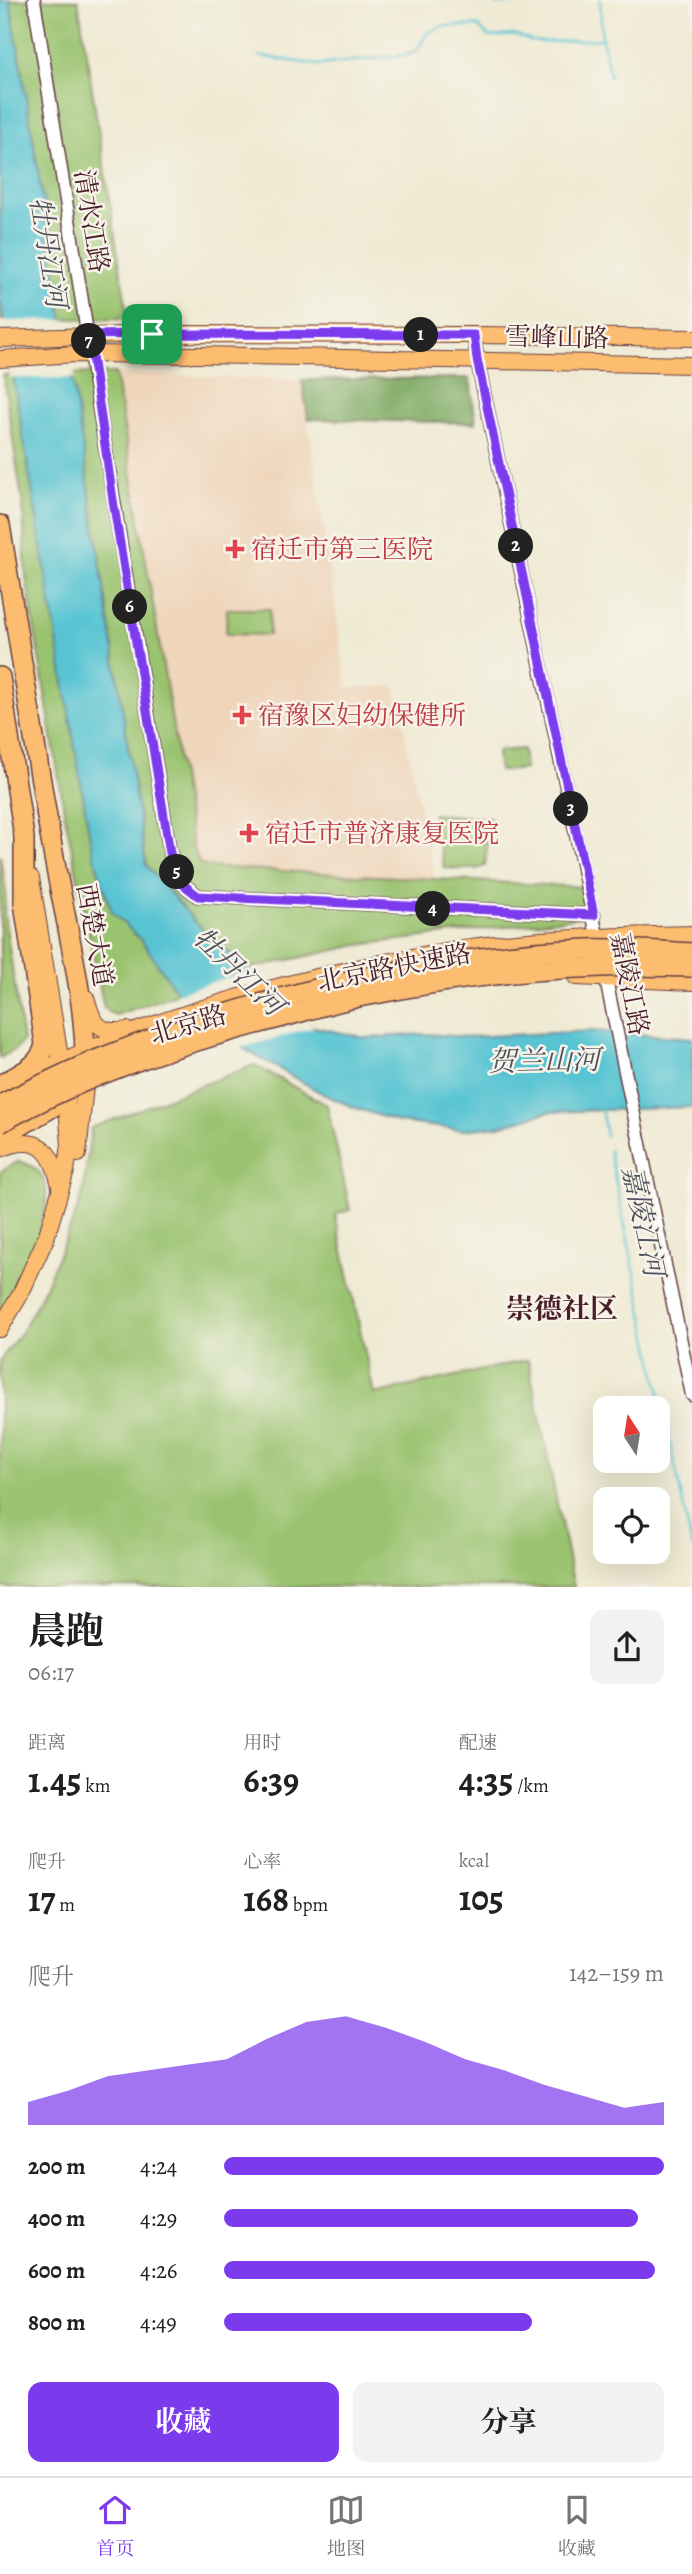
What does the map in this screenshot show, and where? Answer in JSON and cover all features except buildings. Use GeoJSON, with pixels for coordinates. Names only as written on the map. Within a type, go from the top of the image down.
{"type":"FeatureCollection","features":[{"type":"Feature","properties":{"kind":"highway","name":"西楚大道"},"geometry":{"type":"LineString","coordinates":[[0,525],[82,1009],[86,1052],[85,1086]]}},
{"type":"Feature","properties":{"kind":"highway","name":"西楚大道"},"geometry":{"type":"LineString","coordinates":[[0,677],[24,837]]}},
{"type":"Feature","properties":{"kind":"highway"},"geometry":{"type":"LineString","coordinates":[[0,1085],[37,1063],[44,1053],[45,1044],[24,903],[24,837]]}},
{"type":"Feature","properties":{"kind":"highway","name":"北京路快速路"},"geometry":{"type":"LineString","coordinates":[[0,1105],[93,1061],[176,1030],[323,987],[474,958],[589,949],[692,953]]}},
{"type":"Feature","properties":{"kind":"highway","name":"北京路快速路"},"geometry":{"type":"LineString","coordinates":[[0,1125],[106,1071],[153,1054],[252,1024],[369,995],[443,982],[558,968],[631,965],[692,967]]}},
{"type":"Feature","properties":{"kind":"highway"},"geometry":{"type":"LineString","coordinates":[[0,1138],[85,1086]]}},
{"type":"Feature","properties":{"kind":"main road","name":"雪峰山路"},"geometry":{"type":"LineString","coordinates":[[1,339],[80,335],[692,338]]}},
{"type":"Feature","properties":{"kind":"main road","name":"雪峰山路"},"geometry":{"type":"LineString","coordinates":[[3,359],[83,354],[477,359],[692,365]]}},
{"type":"Feature","properties":{"kind":"main road"},"geometry":{"type":"LineString","coordinates":[[50,831],[86,1001],[93,1019],[102,1029],[113,1032],[154,1024]]}},
{"type":"Feature","properties":{"kind":"main road","name":"西楚大道"},"geometry":{"type":"LineString","coordinates":[[0,1329],[20,1295],[46,1238],[66,1171],[70,1145],[66,1097],[24,837]]}},
{"type":"Feature","properties":{"kind":"main road","name":"北京路"},"geometry":{"type":"LineString","coordinates":[[0,1091],[154,1024],[278,985],[434,953],[542,940],[692,934]]}},
{"type":"Feature","properties":{"kind":"main road","name":"北京路"},"geometry":{"type":"LineString","coordinates":[[85,1086],[141,1062],[307,1014],[370,1000],[548,978],[692,982]]}},
{"type":"Feature","properties":{"kind":"main road","name":"西楚大道"},"geometry":{"type":"LineString","coordinates":[[0,1342],[32,1289],[54,1240],[74,1181],[81,1139],[85,1086]]}},
{"type":"Feature","properties":{"kind":"main road"},"geometry":{"type":"LineString","coordinates":[[0,1125],[66,1097]]}},
{"type":"Feature","properties":{"kind":"main road"},"geometry":{"type":"LineString","coordinates":[[0,1149],[14,1143],[39,1145],[52,1160],[60,1186]]}},
{"type":"Feature","properties":{"kind":"street","name":"清水江路"},"geometry":{"type":"LineString","coordinates":[[34,0],[69,226],[83,354],[170,853],[180,882],[198,896],[594,915]]}},
{"type":"Feature","properties":{"kind":"street","name":"嘉陵江路"},"geometry":{"type":"LineString","coordinates":[[474,335],[692,1395]]}},
{"type":"Feature","properties":{"kind":"shaded area"},"geometry":{"type":"Polygon","coordinates":[[[115,373],[302,380],[347,687],[395,686],[435,879],[208,867],[200,864],[193,849],[115,373]]]}},
{"type":"Feature","properties":{"kind":"green space"},"geometry":{"type":"Polygon","coordinates":[[[0,0],[78,0],[128,318],[0,320],[0,0]]]}},
{"type":"Feature","properties":{"kind":"green space"},"geometry":{"type":"Polygon","coordinates":[[[115,373],[193,849],[200,864],[208,867],[583,887],[587,906],[580,917],[359,945],[251,968],[116,1015],[104,1008],[65,816],[26,577],[23,506],[3,375],[115,373]]]}},
{"type":"Feature","properties":{"kind":"green space"},"geometry":{"type":"Polygon","coordinates":[[[302,380],[470,380],[476,423],[308,419],[302,380]]]}},
{"type":"Feature","properties":{"kind":"green space"},"geometry":{"type":"Polygon","coordinates":[[[227,609],[270,609],[269,635],[226,634],[227,609]]]}},
{"type":"Feature","properties":{"kind":"green space"},"geometry":{"type":"Polygon","coordinates":[[[523,749],[525,769],[499,771],[497,751],[523,749]]]}},
{"type":"Feature","properties":{"kind":"green space"},"geometry":{"type":"Polygon","coordinates":[[[433,814],[490,818],[485,866],[476,869],[444,868],[433,814]]]}},
{"type":"Feature","properties":{"kind":"green space"},"geometry":{"type":"Polygon","coordinates":[[[0,855],[6,893],[4,914],[23,1041],[16,1049],[0,1058],[0,855]]]}},
{"type":"Feature","properties":{"kind":"green space"},"geometry":{"type":"Polygon","coordinates":[[[254,1065],[327,1105],[350,1210],[335,1214],[374,1394],[528,1360],[574,1587],[0,1587],[0,1361],[25,1326],[42,1294],[73,1221],[83,1193],[91,1128],[254,1065]]]}},
{"type":"Feature","properties":{"kind":"green space"},"geometry":{"type":"Polygon","coordinates":[[[19,1161],[34,1168],[41,1175],[46,1189],[45,1206],[34,1247],[0,1319],[0,1172],[19,1161]]]}},
{"type":"Feature","properties":{"kind":"water"},"geometry":{"type":"Polygon","coordinates":[[[0,0],[10,0],[74,389],[146,865],[196,923],[283,1005],[314,1027],[366,1038],[424,1034],[468,1037],[594,1031],[692,1038],[692,1107],[548,1112],[499,1126],[463,1130],[398,1122],[353,1107],[325,1095],[239,1046],[181,998],[142,941],[112,912],[92,850],[0,298],[0,0]]]}},
{"type":"Feature","properties":{"kind":"pier"},"geometry":{"type":"Polygon","coordinates":[[[66,320],[75,378],[10,378],[2,321],[66,320]]]}},
{"type":"Feature","properties":{"kind":"pier"},"geometry":{"type":"Polygon","coordinates":[[[253,970],[314,1027],[237,1049],[174,994],[253,970]]]}},
{"type":"Feature","properties":{"kind":"waterway"},"geometry":{"type":"LineString","coordinates":[[496,0],[497,4],[551,0]]}},
{"type":"Feature","properties":{"kind":"waterway"},"geometry":{"type":"LineString","coordinates":[[600,0],[602,39],[610,77]]}},
{"type":"Feature","properties":{"kind":"waterway"},"geometry":{"type":"LineString","coordinates":[[259,56],[319,65],[406,55],[417,49],[427,33],[443,26],[478,26],[489,37],[516,35],[531,41],[602,39]]}},
{"type":"Feature","properties":{"kind":"waterway","name":"嘉陵江河"},"geometry":{"type":"LineString","coordinates":[[601,1108],[606,1136]]}},
{"type":"Feature","properties":{"kind":"waterway","name":"嘉陵江河"},"geometry":{"type":"LineString","coordinates":[[609,1150],[692,1547]]}},
{"type":"Feature","properties":{"kind":"place","name":"宿迁市第三医院"},"geometry":{"type":"Point","coordinates":[235,549]}},
{"type":"Feature","properties":{"kind":"place","name":"宿豫区妇幼保健所"},"geometry":{"type":"Point","coordinates":[242,715]}},
{"type":"Feature","properties":{"kind":"place","name":"宿迁市普济康复医院"},"geometry":{"type":"Point","coordinates":[249,833]}},
{"type":"Feature","properties":{"kind":"district","name":"崇德社区"},"geometry":{"type":"Point","coordinates":[562,1308]}},
{"type":"Feature","properties":{"kind":"route"},"geometry":{"type":"LineString","coordinates":[[152,334],[474,335],[563,776],[594,915],[198,896],[180,882],[170,853],[89,335],[152,334]]}},
{"type":"Feature","properties":{"kind":"water label","name":"牡丹江河"},"geometry":{"type":"Point","coordinates":[49,252]}},
{"type":"Feature","properties":{"kind":"water label","name":"牡丹江河"},"geometry":{"type":"Point","coordinates":[239,971]}},
{"type":"Feature","properties":{"kind":"water label","name":"贺兰山河"},"geometry":{"type":"Point","coordinates":[544,1060]}}]}
